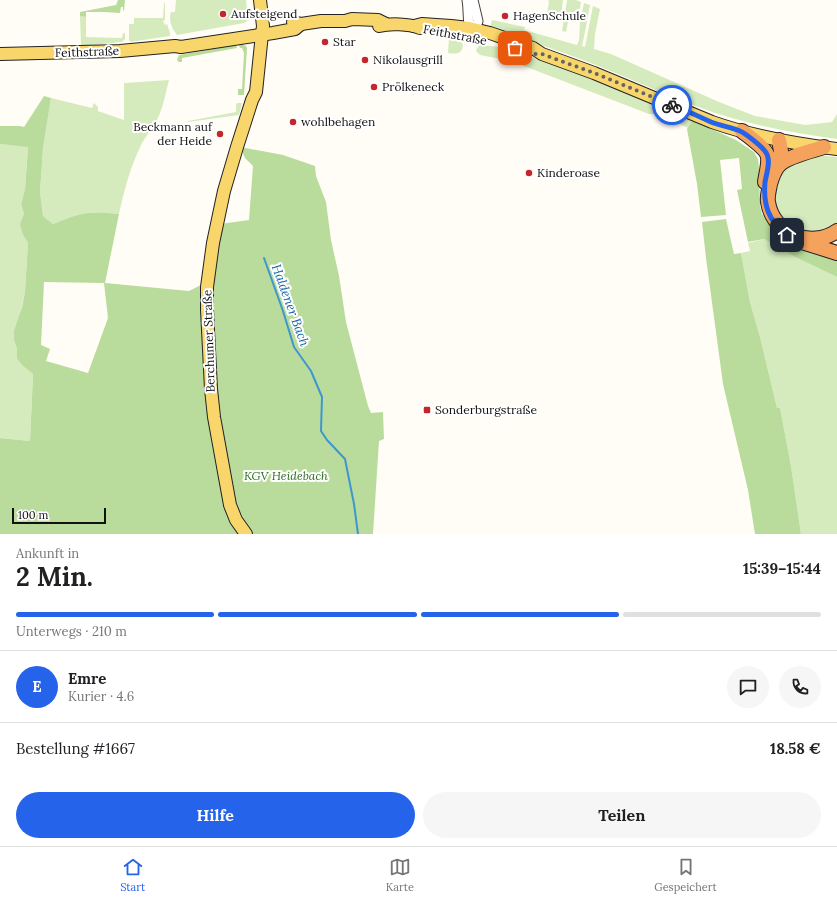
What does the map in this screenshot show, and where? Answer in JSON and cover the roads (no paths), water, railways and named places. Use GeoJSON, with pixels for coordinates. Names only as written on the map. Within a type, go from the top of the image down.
{"type":"FeatureCollection","features":[{"type":"Feature","properties":{"kind":"highway"},"geometry":{"type":"LineString","coordinates":[[742,131],[764,149],[768,156]]}},
{"type":"Feature","properties":{"kind":"highway"},"geometry":{"type":"LineString","coordinates":[[779,140],[772,148],[768,156],[765,182],[765,202],[769,215],[779,229],[787,235],[796,240],[837,253]]}},
{"type":"Feature","properties":{"kind":"highway"},"geometry":{"type":"LineString","coordinates":[[779,140],[781,151],[780,164]]}},
{"type":"Feature","properties":{"kind":"highway"},"geometry":{"type":"LineString","coordinates":[[831,148],[801,154],[780,164],[771,179],[768,192],[768,202],[776,222],[787,231],[803,238],[819,238],[837,231]]}},
{"type":"Feature","properties":{"kind":"main road"},"geometry":{"type":"LineString","coordinates":[[253,0],[258,31]]}},
{"type":"Feature","properties":{"kind":"main road"},"geometry":{"type":"LineString","coordinates":[[258,31],[260,0]]}},
{"type":"Feature","properties":{"kind":"main road","name":"Feithstraße"},"geometry":{"type":"LineString","coordinates":[[0,54],[120,51],[174,46],[181,47],[258,31],[295,29],[301,24],[320,21],[345,21],[352,19],[378,20],[386,24],[414,26],[421,29],[490,33],[532,48],[542,54],[601,76],[712,122],[779,140],[831,148]]}},
{"type":"Feature","properties":{"kind":"main road","name":"Berchumer Straße"},"geometry":{"type":"LineString","coordinates":[[246,534],[236,520],[230,505],[217,436],[211,389],[207,292],[213,243],[224,191],[252,100],[256,92],[258,31]]}},
{"type":"Feature","properties":{"kind":"street"},"geometry":{"type":"LineString","coordinates":[[467,0],[472,31]]}},
{"type":"Feature","properties":{"kind":"street"},"geometry":{"type":"LineString","coordinates":[[472,31],[478,21],[473,0]]}},
{"type":"Feature","properties":{"kind":"waterway","name":"Haldener Bach"},"geometry":{"type":"LineString","coordinates":[[264,258],[294,347],[311,371],[322,397],[321,431],[327,440],[345,459],[358,534]]}},
{"type":"Feature","properties":{"kind":"place","name":"Aufsteigend"},"geometry":{"type":"Point","coordinates":[223,14]}},
{"type":"Feature","properties":{"kind":"place","name":"HagenSchule"},"geometry":{"type":"Point","coordinates":[505,16]}},
{"type":"Feature","properties":{"kind":"place","name":"Star"},"geometry":{"type":"Point","coordinates":[325,42]}},
{"type":"Feature","properties":{"kind":"place","name":"Nikolausgrill"},"geometry":{"type":"Point","coordinates":[365,60]}},
{"type":"Feature","properties":{"kind":"place","name":"Prölkeneck"},"geometry":{"type":"Point","coordinates":[374,87]}},
{"type":"Feature","properties":{"kind":"place","name":"wohlbehagen"},"geometry":{"type":"Point","coordinates":[293,122]}},
{"type":"Feature","properties":{"kind":"place","name":"Beckmann auf der Heide"},"geometry":{"type":"Point","coordinates":[220,134]}},
{"type":"Feature","properties":{"kind":"place","name":"Kinderoase"},"geometry":{"type":"Point","coordinates":[529,173]}},
{"type":"Feature","properties":{"kind":"place","name":"Sonderburgstraße"},"geometry":{"type":"Point","coordinates":[427,410]}},
{"type":"Feature","properties":{"kind":"park label","name":"KGV Heidebach"},"geometry":{"type":"Point","coordinates":[286,476]}}]}
